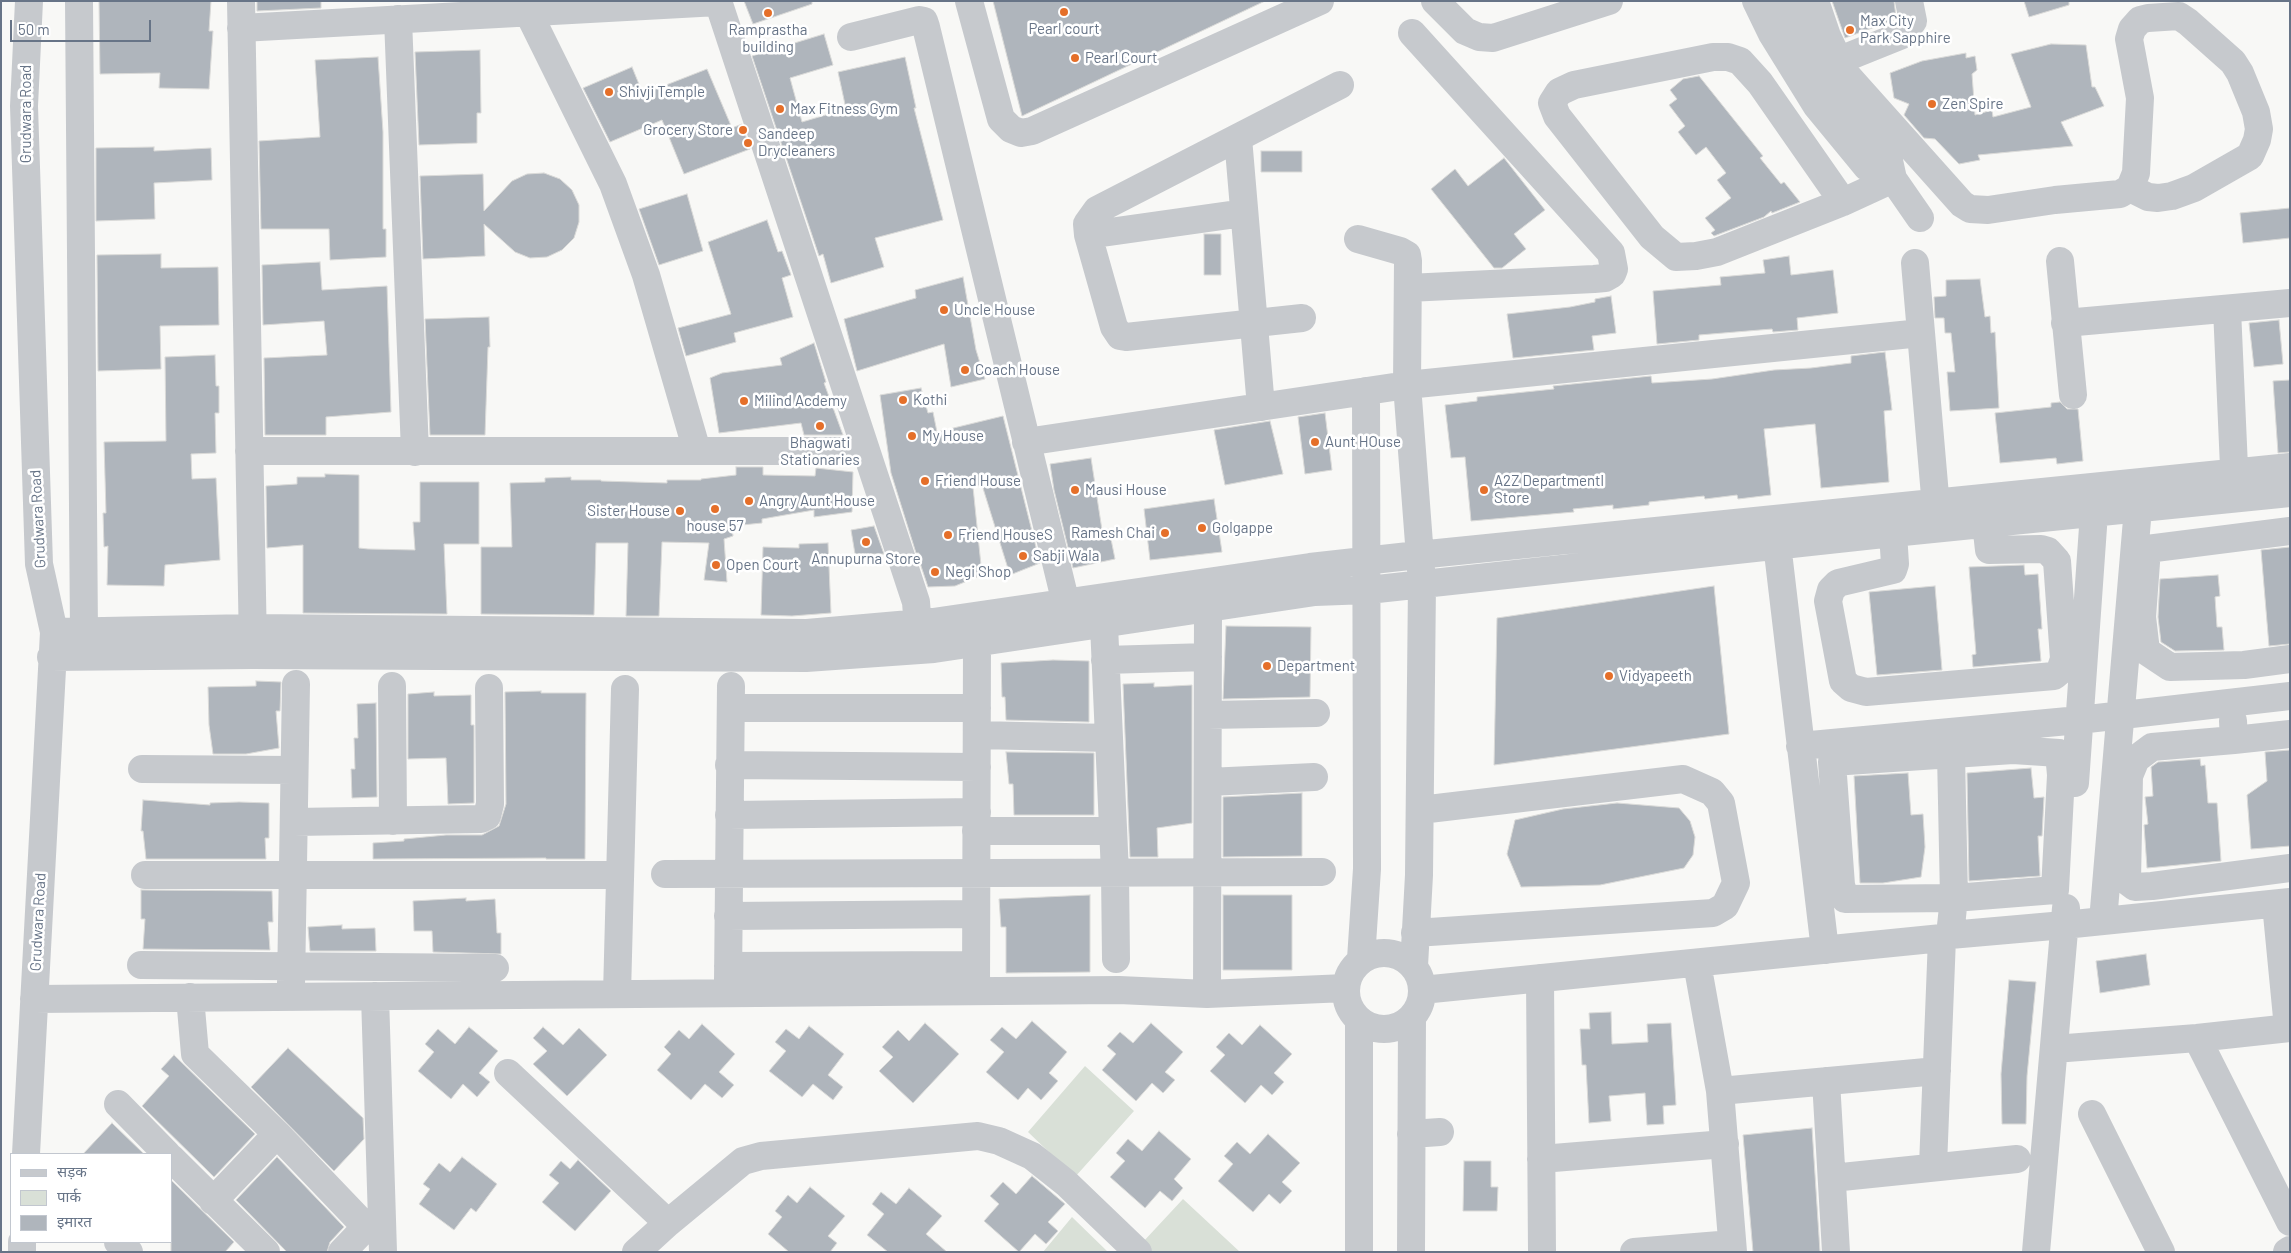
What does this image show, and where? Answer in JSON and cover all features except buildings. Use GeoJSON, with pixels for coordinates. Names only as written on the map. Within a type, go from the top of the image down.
{"type":"FeatureCollection","features":[{"type":"Feature","properties":{"kind":"street","name":"Grudwara Road"},"geometry":{"type":"LineString","coordinates":[[26,1153],[52,644],[39,564],[24,106],[29,1]]}},
{"type":"Feature","properties":{"kind":"street"},"geometry":{"type":"LineString","coordinates":[[79,1],[84,632]]}},
{"type":"Feature","properties":{"kind":"street"},"geometry":{"type":"LineString","coordinates":[[969,1],[1002,119],[1011,129],[1021,133],[1032,131],[1320,1]]}},
{"type":"Feature","properties":{"kind":"street"},"geometry":{"type":"LineString","coordinates":[[1435,1],[1465,31],[1479,37],[1493,38],[1606,2]]}},
{"type":"Feature","properties":{"kind":"street"},"geometry":{"type":"LineString","coordinates":[[1756,1],[1772,34],[1818,68],[1844,72],[1962,204],[1970,209],[1988,210],[2055,200],[2120,194],[2130,188],[2136,173],[2140,98],[2130,39],[2132,29],[2140,20],[2178,16],[2208,39],[2233,62],[2240,73],[2256,112],[2259,129],[2257,140],[2250,156],[2194,188],[2172,196],[2158,198],[2130,188]]}},
{"type":"Feature","properties":{"kind":"street"},"geometry":{"type":"LineString","coordinates":[[1785,1],[1818,68]]}},
{"type":"Feature","properties":{"kind":"street"},"geometry":{"type":"LineString","coordinates":[[1815,1],[1818,68],[1816,105],[1867,167],[1894,179],[1920,218]]}},
{"type":"Feature","properties":{"kind":"street"},"geometry":{"type":"LineString","coordinates":[[1818,68],[1902,35],[1913,21],[1909,1]]}},
{"type":"Feature","properties":{"kind":"street"},"geometry":{"type":"LineString","coordinates":[[253,642],[241,14],[398,19],[718,2],[916,602],[919,650]]}},
{"type":"Feature","properties":{"kind":"street"},"geometry":{"type":"LineString","coordinates":[[528,12],[612,184],[646,275],[697,451]]}},
{"type":"Feature","properties":{"kind":"street"},"geometry":{"type":"LineString","coordinates":[[398,19],[414,452]]}},
{"type":"Feature","properties":{"kind":"street"},"geometry":{"type":"LineString","coordinates":[[852,37],[918,20],[924,21],[1072,629]]}},
{"type":"Feature","properties":{"kind":"street"},"geometry":{"type":"LineString","coordinates":[[1408,288],[1605,278],[1612,274],[1614,268],[1611,253],[1412,33]]}},
{"type":"Feature","properties":{"kind":"street"},"geometry":{"type":"LineString","coordinates":[[1843,202],[1760,83],[1740,61],[1728,57],[1713,57],[1574,85],[1559,92],[1552,103],[1557,116],[1652,237],[1676,256],[1696,256],[1717,252],[1843,202],[1894,179]]}},
{"type":"Feature","properties":{"kind":"street"},"geometry":{"type":"LineString","coordinates":[[1302,318],[1126,337],[1120,336],[1114,327],[1088,235],[1088,224],[1097,210],[1340,85]]}},
{"type":"Feature","properties":{"kind":"street"},"geometry":{"type":"LineString","coordinates":[[1238,138],[1261,407]]}},
{"type":"Feature","properties":{"kind":"street"},"geometry":{"type":"LineString","coordinates":[[1088,235],[1244,213]]}},
{"type":"Feature","properties":{"kind":"street"},"geometry":{"type":"LineString","coordinates":[[1358,239],[1400,251],[1407,255],[1407,385],[1418,555],[1422,583],[1420,810],[1416,933],[1418,978],[1422,996],[1417,1011],[1412,1017],[1407,1022],[1391,1029],[1376,1029],[1359,1020],[1349,1007],[1346,988],[1352,970],[1361,960],[1383,952],[1394,954],[1404,958],[1418,978]]}},
{"type":"Feature","properties":{"kind":"street"},"geometry":{"type":"LineString","coordinates":[[2060,261],[2073,395]]}},
{"type":"Feature","properties":{"kind":"street"},"geometry":{"type":"LineString","coordinates":[[1915,263],[1937,515]]}},
{"type":"Feature","properties":{"kind":"street"},"geometry":{"type":"LineString","coordinates":[[2065,323],[2290,303]]}},
{"type":"Feature","properties":{"kind":"street"},"geometry":{"type":"LineString","coordinates":[[2228,309],[2244,490],[2263,533]]}},
{"type":"Feature","properties":{"kind":"street"},"geometry":{"type":"LineString","coordinates":[[1026,442],[1407,385],[1921,333]]}},
{"type":"Feature","properties":{"kind":"street"},"geometry":{"type":"LineString","coordinates":[[1361,960],[1367,869],[1368,590],[1365,562],[1366,391]]}},
{"type":"Feature","properties":{"kind":"street"},"geometry":{"type":"LineString","coordinates":[[249,451],[866,452]]}},
{"type":"Feature","properties":{"kind":"street"},"geometry":{"type":"LineString","coordinates":[[52,644],[807,633],[917,623],[1310,567],[1418,555],[1775,532],[1893,533],[1937,515],[1986,523],[2094,513],[2138,508],[2244,490],[2290,468]]}},
{"type":"Feature","properties":{"kind":"street"},"geometry":{"type":"LineString","coordinates":[[52,644],[84,632],[253,642],[806,658],[919,650],[977,643],[1315,592],[1368,590],[1422,583],[1775,532],[1937,515],[2244,490],[2290,493]]}},
{"type":"Feature","properties":{"kind":"street"},"geometry":{"type":"LineString","coordinates":[[2103,921],[2138,508]]}},
{"type":"Feature","properties":{"kind":"street"},"geometry":{"type":"LineString","coordinates":[[2036,1252],[2064,925],[2094,513]]}},
{"type":"Feature","properties":{"kind":"street"},"geometry":{"type":"LineString","coordinates":[[1893,533],[1895,564],[1893,570],[1846,579],[1838,583],[1831,590],[1828,600],[1843,681],[1851,688],[1866,692],[2054,676],[2060,671],[2064,659],[2057,561],[2048,552],[2041,549],[1990,550],[1986,523]]}},
{"type":"Feature","properties":{"kind":"street"},"geometry":{"type":"LineString","coordinates":[[2290,531],[2147,549],[2142,617],[2146,651],[2170,667],[2244,666],[2290,659]]}},
{"type":"Feature","properties":{"kind":"street"},"geometry":{"type":"LineString","coordinates":[[1775,532],[1825,950]]}},
{"type":"Feature","properties":{"kind":"street"},"geometry":{"type":"LineString","coordinates":[[1207,994],[1208,609]]}},
{"type":"Feature","properties":{"kind":"street"},"geometry":{"type":"LineString","coordinates":[[1104,624],[1115,873],[1116,960]]}},
{"type":"Feature","properties":{"kind":"street"},"geometry":{"type":"LineString","coordinates":[[976,978],[977,643]]}},
{"type":"Feature","properties":{"kind":"street"},"geometry":{"type":"LineString","coordinates":[[1105,660],[1208,657]]}},
{"type":"Feature","properties":{"kind":"street"},"geometry":{"type":"LineString","coordinates":[[291,996],[296,684]]}},
{"type":"Feature","properties":{"kind":"street"},"geometry":{"type":"LineString","coordinates":[[392,686],[393,821]]}},
{"type":"Feature","properties":{"kind":"street"},"geometry":{"type":"LineString","coordinates":[[294,822],[481,819],[487,816],[490,804],[488,688]]}},
{"type":"Feature","properties":{"kind":"street"},"geometry":{"type":"LineString","coordinates":[[617,994],[625,689]]}},
{"type":"Feature","properties":{"kind":"street"},"geometry":{"type":"LineString","coordinates":[[1800,746],[2079,720],[2290,696]]}},
{"type":"Feature","properties":{"kind":"street"},"geometry":{"type":"LineString","coordinates":[[1109,738],[977,722],[731,697],[728,974],[976,978],[1120,990],[1207,994],[1346,988]]}},
{"type":"Feature","properties":{"kind":"street"},"geometry":{"type":"LineString","coordinates":[[2232,702],[2234,740]]}},
{"type":"Feature","properties":{"kind":"street"},"geometry":{"type":"LineString","coordinates":[[1208,714],[1316,713]]}},
{"type":"Feature","properties":{"kind":"street"},"geometry":{"type":"LineString","coordinates":[[2290,734],[2152,748],[2136,759],[2129,776],[2127,881],[2135,887],[2152,886],[2290,868]]}},
{"type":"Feature","properties":{"kind":"street"},"geometry":{"type":"LineString","coordinates":[[2013,750],[2059,753],[2061,775],[2055,890],[1954,898],[1846,899],[1841,885],[1832,762],[2013,750]]}},
{"type":"Feature","properties":{"kind":"street"},"geometry":{"type":"LineString","coordinates":[[1933,1166],[1946,936],[1954,898],[1952,754]]}},
{"type":"Feature","properties":{"kind":"street"},"geometry":{"type":"LineString","coordinates":[[729,765],[977,767]]}},
{"type":"Feature","properties":{"kind":"street"},"geometry":{"type":"LineString","coordinates":[[142,769],[294,770]]}},
{"type":"Feature","properties":{"kind":"street"},"geometry":{"type":"LineString","coordinates":[[1208,782],[1314,777]]}},
{"type":"Feature","properties":{"kind":"street"},"geometry":{"type":"LineString","coordinates":[[1416,933],[1713,914],[1724,906],[1736,883],[1721,803],[1712,792],[1683,779],[1420,810]]}},
{"type":"Feature","properties":{"kind":"street"},"geometry":{"type":"LineString","coordinates":[[729,815],[977,821],[1112,832]]}},
{"type":"Feature","properties":{"kind":"street"},"geometry":{"type":"LineString","coordinates":[[665,874],[1322,872]]}},
{"type":"Feature","properties":{"kind":"street"},"geometry":{"type":"LineString","coordinates":[[145,875],[620,875]]}},
{"type":"Feature","properties":{"kind":"street"},"geometry":{"type":"LineString","coordinates":[[1418,978],[1540,978],[2283,903],[2289,1028],[2054,1050]]}},
{"type":"Feature","properties":{"kind":"street"},"geometry":{"type":"LineString","coordinates":[[728,916],[976,914]]}},
{"type":"Feature","properties":{"kind":"street"},"geometry":{"type":"LineString","coordinates":[[1634,1252],[1732,1248],[1720,1091],[1697,962]]}},
{"type":"Feature","properties":{"kind":"street"},"geometry":{"type":"LineString","coordinates":[[141,965],[292,968],[495,968]]}},
{"type":"Feature","properties":{"kind":"street"},"geometry":{"type":"LineString","coordinates":[[34,998],[617,994],[976,978]]}},
{"type":"Feature","properties":{"kind":"street"},"geometry":{"type":"LineString","coordinates":[[1540,978],[1542,1252]]}},
{"type":"Feature","properties":{"kind":"street"},"geometry":{"type":"LineString","coordinates":[[375,996],[383,1252]]}},
{"type":"Feature","properties":{"kind":"street"},"geometry":{"type":"LineString","coordinates":[[190,997],[195,1054],[277,1134],[366,1228],[342,1252]]}},
{"type":"Feature","properties":{"kind":"street"},"geometry":{"type":"LineString","coordinates":[[1411,1252],[1412,1017]]}},
{"type":"Feature","properties":{"kind":"street"},"geometry":{"type":"LineString","coordinates":[[1359,1020],[1359,1252]]}},
{"type":"Feature","properties":{"kind":"street"},"geometry":{"type":"LineString","coordinates":[[2197,1038],[2290,1222]]}},
{"type":"Feature","properties":{"kind":"street"},"geometry":{"type":"LineString","coordinates":[[1720,1091],[1937,1071]]}},
{"type":"Feature","properties":{"kind":"street"},"geometry":{"type":"LineString","coordinates":[[508,1072],[657,1241],[733,1168],[743,1161],[761,1156],[978,1136],[999,1141],[1032,1156],[1066,1183],[1138,1252]]}},
{"type":"Feature","properties":{"kind":"street"},"geometry":{"type":"LineString","coordinates":[[1826,1081],[1836,1252]]}},
{"type":"Feature","properties":{"kind":"street"},"geometry":{"type":"LineString","coordinates":[[118,1104],[166,1153]]}},
{"type":"Feature","properties":{"kind":"street"},"geometry":{"type":"LineString","coordinates":[[2092,1114],[2161,1252]]}},
{"type":"Feature","properties":{"kind":"street"},"geometry":{"type":"LineString","coordinates":[[1411,1134],[1440,1132]]}},
{"type":"Feature","properties":{"kind":"street"},"geometry":{"type":"LineString","coordinates":[[213,1200],[277,1134]]}},
{"type":"Feature","properties":{"kind":"street"},"geometry":{"type":"LineString","coordinates":[[1541,1159],[1725,1144]]}},
{"type":"Feature","properties":{"kind":"street"},"geometry":{"type":"LineString","coordinates":[[172,1159],[266,1252]]}},
{"type":"Feature","properties":{"kind":"street"},"geometry":{"type":"LineString","coordinates":[[1832,1178],[1933,1166],[2017,1159]]}},
{"type":"Feature","properties":{"kind":"street"},"geometry":{"type":"LineString","coordinates":[[119,1243],[129,1252]]}},
{"type":"Feature","properties":{"kind":"green space"},"geometry":{"type":"Polygon","coordinates":[[[1085,1066],[1134,1111],[1075,1177],[1028,1132],[1085,1066]]]}},
{"type":"Feature","properties":{"kind":"green space"},"geometry":{"type":"Polygon","coordinates":[[[1183,1199],[1240,1252],[1150,1252],[1142,1243],[1183,1199]]]}},
{"type":"Feature","properties":{"kind":"green space"},"geometry":{"type":"Polygon","coordinates":[[[1072,1217],[1108,1252],[1043,1252],[1072,1217]]]}},
{"type":"Feature","properties":{"kind":"place","name":"Pearl court"},"geometry":{"type":"Point","coordinates":[1064,12]}},
{"type":"Feature","properties":{"kind":"place","name":"Ramprastha building"},"geometry":{"type":"Point","coordinates":[768,13]}},
{"type":"Feature","properties":{"kind":"place","name":"Max City Park Sapphire"},"geometry":{"type":"Point","coordinates":[1850,30]}},
{"type":"Feature","properties":{"kind":"place","name":"Pearl Court"},"geometry":{"type":"Point","coordinates":[1075,58]}},
{"type":"Feature","properties":{"kind":"place","name":"Shivji Temple"},"geometry":{"type":"Point","coordinates":[609,92]}},
{"type":"Feature","properties":{"kind":"place","name":"Zen Spire"},"geometry":{"type":"Point","coordinates":[1932,104]}},
{"type":"Feature","properties":{"kind":"place","name":"Max Fitness Gym"},"geometry":{"type":"Point","coordinates":[780,109]}},
{"type":"Feature","properties":{"kind":"place","name":"Grocery Store"},"geometry":{"type":"Point","coordinates":[743,130]}},
{"type":"Feature","properties":{"kind":"place","name":"Sandeep Drycleaners"},"geometry":{"type":"Point","coordinates":[748,143]}},
{"type":"Feature","properties":{"kind":"place","name":"Uncle House"},"geometry":{"type":"Point","coordinates":[944,310]}},
{"type":"Feature","properties":{"kind":"place","name":"Coach House"},"geometry":{"type":"Point","coordinates":[965,370]}},
{"type":"Feature","properties":{"kind":"place","name":"Kothi"},"geometry":{"type":"Point","coordinates":[903,400]}},
{"type":"Feature","properties":{"kind":"place","name":"Milind Acdemy"},"geometry":{"type":"Point","coordinates":[744,401]}},
{"type":"Feature","properties":{"kind":"place","name":"Bhagwati Stationaries"},"geometry":{"type":"Point","coordinates":[820,426]}},
{"type":"Feature","properties":{"kind":"place","name":"My House"},"geometry":{"type":"Point","coordinates":[912,436]}},
{"type":"Feature","properties":{"kind":"place","name":"Aunt HOuse"},"geometry":{"type":"Point","coordinates":[1315,442]}},
{"type":"Feature","properties":{"kind":"place","name":"Friend House"},"geometry":{"type":"Point","coordinates":[925,481]}},
{"type":"Feature","properties":{"kind":"place","name":"Mausi House"},"geometry":{"type":"Point","coordinates":[1075,490]}},
{"type":"Feature","properties":{"kind":"place","name":"A2Z Departmentl Store"},"geometry":{"type":"Point","coordinates":[1484,490]}},
{"type":"Feature","properties":{"kind":"place","name":"Angry Aunt House"},"geometry":{"type":"Point","coordinates":[749,501]}},
{"type":"Feature","properties":{"kind":"place","name":"house 57"},"geometry":{"type":"Point","coordinates":[715,509]}},
{"type":"Feature","properties":{"kind":"place","name":"Sister House"},"geometry":{"type":"Point","coordinates":[680,511]}},
{"type":"Feature","properties":{"kind":"place","name":"Golgappe"},"geometry":{"type":"Point","coordinates":[1202,528]}},
{"type":"Feature","properties":{"kind":"place","name":"Ramesh Chai"},"geometry":{"type":"Point","coordinates":[1165,533]}},
{"type":"Feature","properties":{"kind":"place","name":"Friend HouseS"},"geometry":{"type":"Point","coordinates":[948,535]}},
{"type":"Feature","properties":{"kind":"place","name":"Annupurna Store"},"geometry":{"type":"Point","coordinates":[866,542]}},
{"type":"Feature","properties":{"kind":"place","name":"Sabji Wala"},"geometry":{"type":"Point","coordinates":[1023,556]}},
{"type":"Feature","properties":{"kind":"place","name":"Open Court"},"geometry":{"type":"Point","coordinates":[716,565]}},
{"type":"Feature","properties":{"kind":"place","name":"Negi Shop"},"geometry":{"type":"Point","coordinates":[935,572]}},
{"type":"Feature","properties":{"kind":"place","name":"Department"},"geometry":{"type":"Point","coordinates":[1267,666]}},
{"type":"Feature","properties":{"kind":"place","name":"Vidyapeeth"},"geometry":{"type":"Point","coordinates":[1609,676]}}]}
